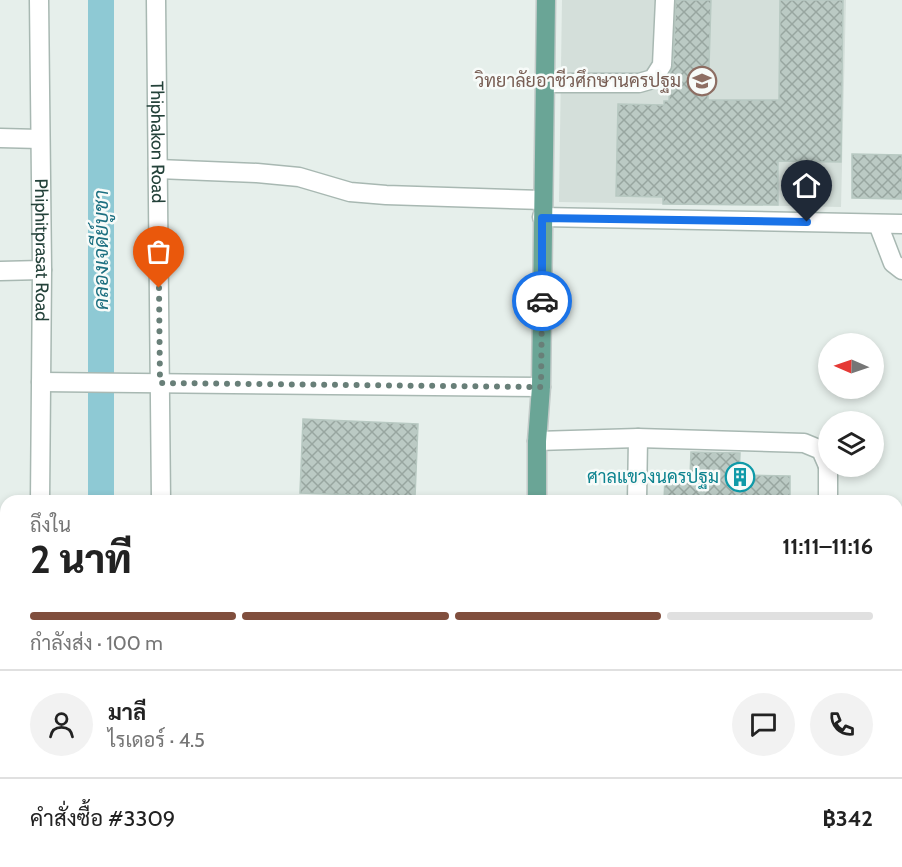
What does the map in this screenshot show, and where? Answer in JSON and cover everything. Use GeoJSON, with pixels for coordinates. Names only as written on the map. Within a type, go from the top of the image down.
{"type":"FeatureCollection","features":[{"type":"Feature","properties":{"kind":"main road"},"geometry":{"type":"LineString","coordinates":[[537,495],[537,441],[541,387],[546,0]]}},
{"type":"Feature","properties":{"kind":"street","name":"Phiphitprasat Road"},"geometry":{"type":"LineString","coordinates":[[39,0],[42,270],[40,495]]}},
{"type":"Feature","properties":{"kind":"street","name":"Thiphakon Road"},"geometry":{"type":"LineString","coordinates":[[156,0],[161,495]]}},
{"type":"Feature","properties":{"kind":"street"},"geometry":{"type":"LineString","coordinates":[[545,83],[639,83],[653,79],[662,64],[665,0]]}},
{"type":"Feature","properties":{"kind":"street"},"geometry":{"type":"LineString","coordinates":[[0,138],[40,139]]}},
{"type":"Feature","properties":{"kind":"street"},"geometry":{"type":"LineString","coordinates":[[158,169],[299,177],[350,192],[543,209],[712,219],[902,224]]}},
{"type":"Feature","properties":{"kind":"street"},"geometry":{"type":"LineString","coordinates":[[878,224],[893,263],[902,270]]}},
{"type":"Feature","properties":{"kind":"street"},"geometry":{"type":"LineString","coordinates":[[0,271],[42,270]]}},
{"type":"Feature","properties":{"kind":"street"},"geometry":{"type":"LineString","coordinates":[[41,382],[541,387]]}},
{"type":"Feature","properties":{"kind":"street"},"geometry":{"type":"LineString","coordinates":[[637,495],[638,438]]}},
{"type":"Feature","properties":{"kind":"street"},"geometry":{"type":"LineString","coordinates":[[537,441],[638,438],[804,443],[818,449]]}},
{"type":"Feature","properties":{"kind":"street"},"geometry":{"type":"LineString","coordinates":[[828,477],[828,495]]}},
{"type":"Feature","properties":{"kind":"shaded area","name":"วิทยาลัยอาชีวศึกษานครปฐม"},"geometry":{"type":"Polygon","coordinates":[[[562,0],[846,0],[841,207],[559,202],[562,0]]]}},
{"type":"Feature","properties":{"kind":"building"},"geometry":{"type":"Polygon","coordinates":[[[676,0],[711,0],[708,100],[779,100],[780,0],[843,0],[841,162],[778,161],[778,205],[663,204],[663,197],[616,196],[618,104],[664,105],[664,101],[669,101],[676,0]]]}},
{"type":"Feature","properties":{"kind":"building"},"geometry":{"type":"Polygon","coordinates":[[[852,154],[902,155],[902,199],[852,198],[852,154]]]}},
{"type":"Feature","properties":{"kind":"building"},"geometry":{"type":"Polygon","coordinates":[[[303,419],[418,424],[415,495],[300,493],[303,419]]]}},
{"type":"Feature","properties":{"kind":"building","name":"ศาลแขวงนครปฐม"},"geometry":{"type":"Polygon","coordinates":[[[691,452],[740,453],[739,475],[790,476],[790,495],[664,495],[665,478],[690,477],[691,452]]]}},
{"type":"Feature","properties":{"kind":"waterway","name":"คลองเจดีย์บูชา"},"geometry":{"type":"LineString","coordinates":[[101,0],[101,495]]}},
{"type":"Feature","properties":{"kind":"way so far"},"geometry":{"type":"LineString","coordinates":[[159,288],[160,383],[541,387],[542,301]]}},
{"type":"Feature","properties":{"kind":"place","name":"วิทยาลัยอาชีวศึกษานครปฐม"},"geometry":{"type":"Point","coordinates":[702,81]}},
{"type":"Feature","properties":{"kind":"place","name":"ศาลแขวงนครปฐม"},"geometry":{"type":"Point","coordinates":[740,477]}},
{"type":"Feature","properties":{"kind":"route"},"geometry":{"type":"LineString","coordinates":[[542,301],[542,218],[807,222]]}}]}
